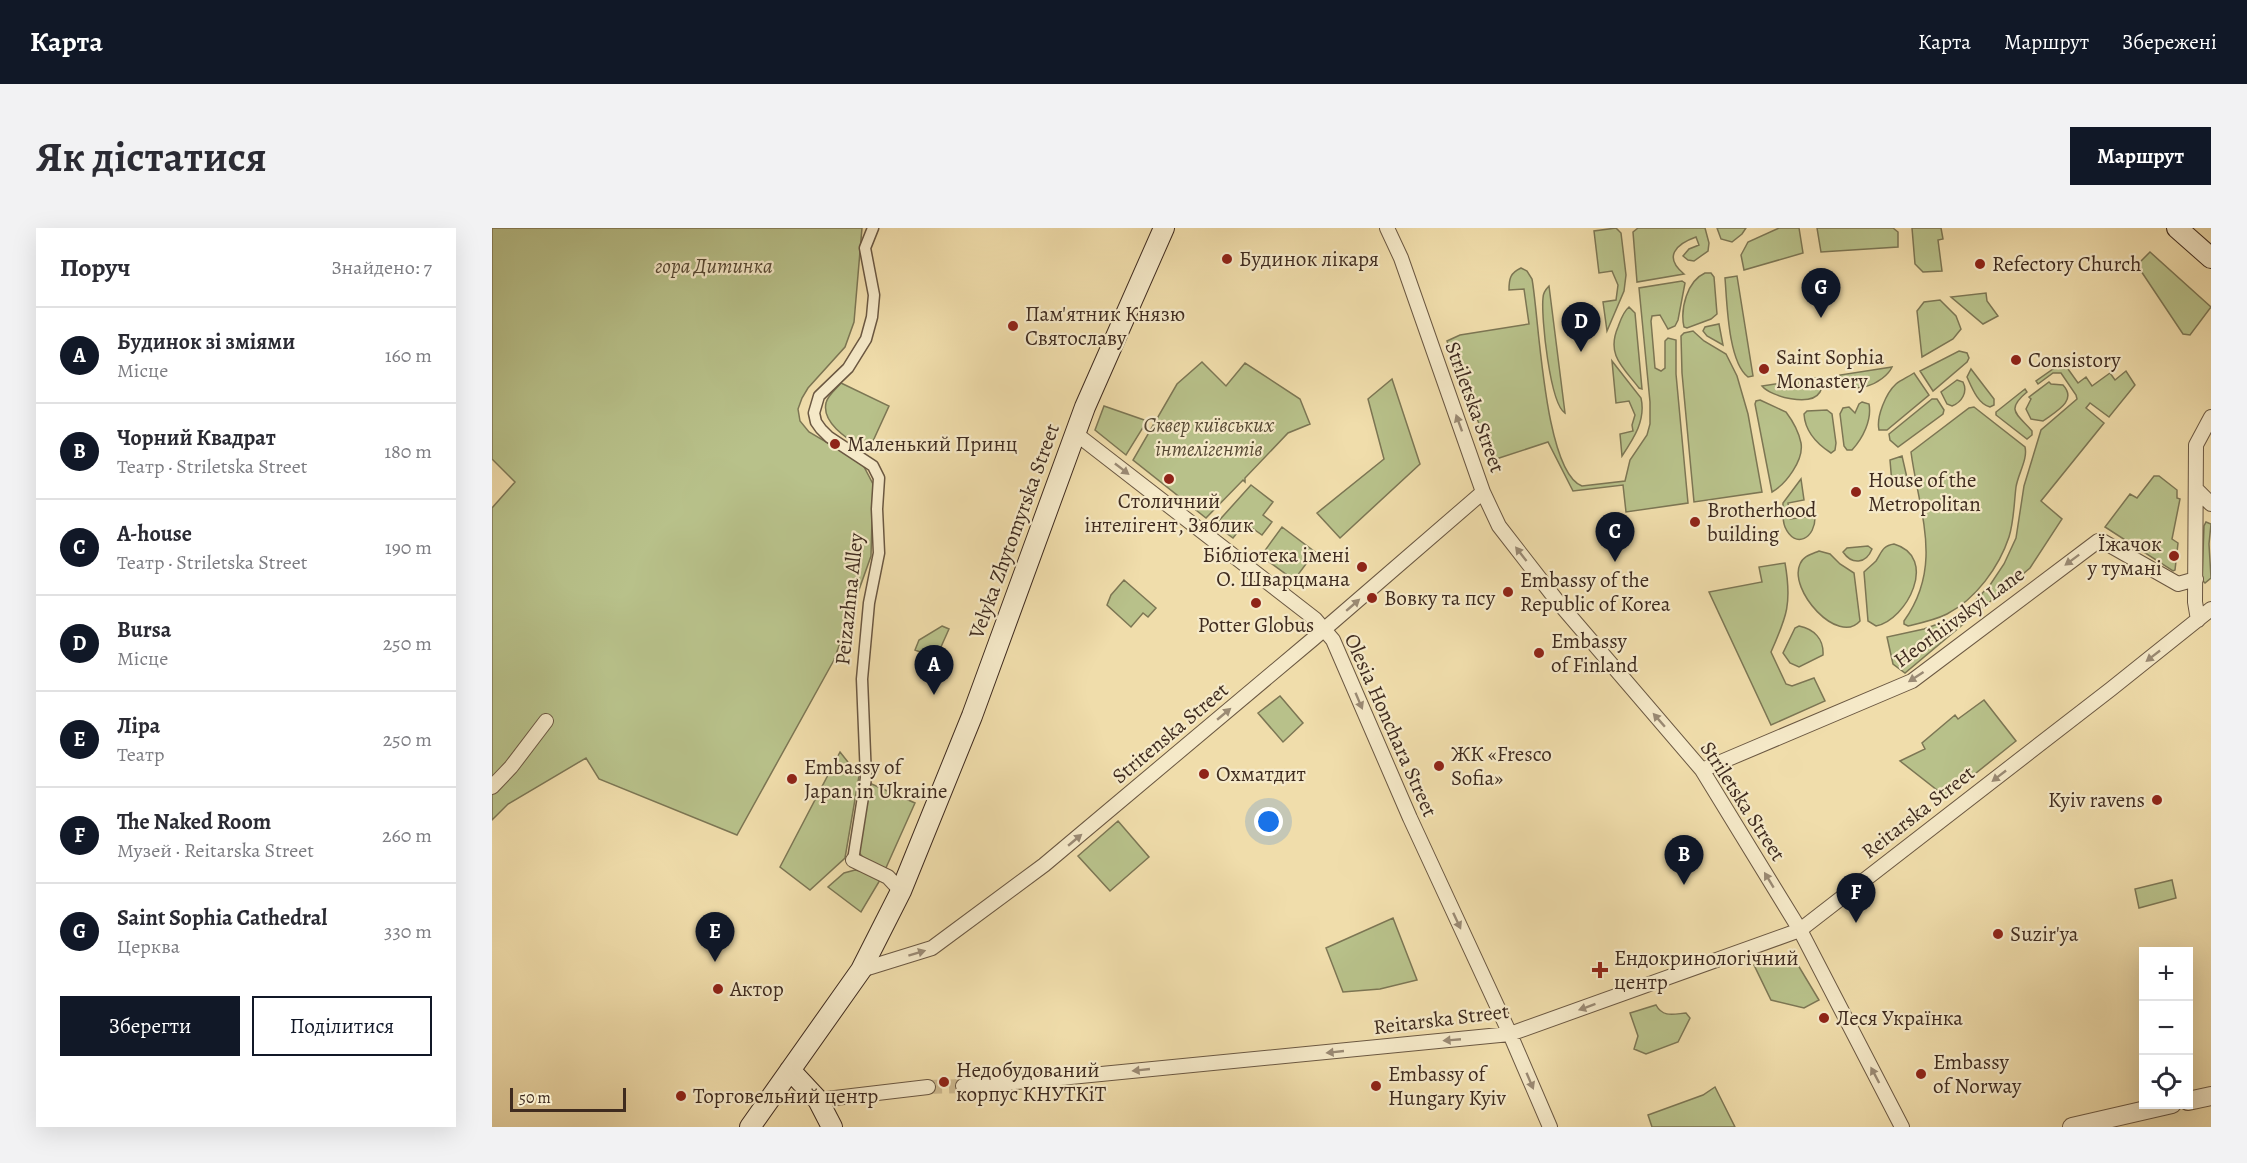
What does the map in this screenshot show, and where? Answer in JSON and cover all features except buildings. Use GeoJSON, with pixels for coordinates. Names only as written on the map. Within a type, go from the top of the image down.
{"type":"FeatureCollection","features":[{"type":"Feature","properties":{"kind":"main road","name":"Velyka Zhytomyrska Street"},"geometry":{"type":"LineString","coordinates":[[750,1127],[861,970],[901,891],[972,717],[1075,433],[1164,228]]}},
{"type":"Feature","properties":{"kind":"main road"},"geometry":{"type":"LineString","coordinates":[[2177,228],[2211,258]]}},
{"type":"Feature","properties":{"kind":"main road"},"geometry":{"type":"LineString","coordinates":[[790,1070],[818,1100],[832,1127]]}},
{"type":"Feature","properties":{"kind":"street","name":"Peizazhna Alley"},"geometry":{"type":"LineString","coordinates":[[873,228],[865,248],[874,295],[866,339],[848,368],[819,396],[814,413],[816,422],[829,438],[873,466],[879,478],[877,509],[879,554],[869,603],[862,679],[866,778],[853,860],[888,877],[901,891]]}},
{"type":"Feature","properties":{"kind":"street","name":"Striletska Street"},"geometry":{"type":"LineString","coordinates":[[1387,228],[1401,258],[1484,492],[1499,526],[1558,602],[1702,770],[1800,930],[1902,1127]]}},
{"type":"Feature","properties":{"kind":"street"},"geometry":{"type":"LineString","coordinates":[[2198,620],[2195,602],[2196,445],[2211,417]]}},
{"type":"Feature","properties":{"kind":"street","name":"Olesia Honchara Street"},"geometry":{"type":"LineString","coordinates":[[1075,433],[1315,619],[1324,629],[1338,650],[1410,818],[1550,1127]]}},
{"type":"Feature","properties":{"kind":"street"},"geometry":{"type":"LineString","coordinates":[[2197,490],[2211,504]]}},
{"type":"Feature","properties":{"kind":"street","name":"Stritenska Street"},"geometry":{"type":"LineString","coordinates":[[861,970],[932,948],[1044,865],[1484,492]]}},
{"type":"Feature","properties":{"kind":"street","name":"Heorhiivskyi Lane"},"geometry":{"type":"LineString","coordinates":[[1702,770],[1912,681],[2098,541],[2104,542],[2178,584],[2196,579]]}},
{"type":"Feature","properties":{"kind":"street","name":"Reitarska Street"},"geometry":{"type":"LineString","coordinates":[[963,1086],[1510,1035],[1800,930],[2211,609]]}},
{"type":"Feature","properties":{"kind":"street"},"geometry":{"type":"LineString","coordinates":[[492,787],[511,767],[546,721]]}},
{"type":"Feature","properties":{"kind":"street"},"geometry":{"type":"LineString","coordinates":[[818,1100],[927,1087]]}},
{"type":"Feature","properties":{"kind":"street"},"geometry":{"type":"LineString","coordinates":[[2193,1100],[2211,1096]]}},
{"type":"Feature","properties":{"kind":"street"},"geometry":{"type":"LineString","coordinates":[[2072,1127],[2150,1109]]}},
{"type":"Feature","properties":{"kind":"green space","name":"гора Дитинка"},"geometry":{"type":"Polygon","coordinates":[[[492,228],[862,228],[854,322],[845,347],[808,388],[798,409],[800,421],[809,432],[862,463],[873,484],[871,556],[834,660],[737,835],[599,779],[586,758],[508,804],[492,820],[492,508],[515,482],[492,459],[492,228]]]}},
{"type":"Feature","properties":{"kind":"green space"},"geometry":{"type":"Polygon","coordinates":[[[1616,228],[1621,233],[1626,275],[1624,291],[1607,331],[1603,302],[1616,300],[1618,285],[1612,271],[1599,273],[1594,231],[1616,228]]]}},
{"type":"Feature","properties":{"kind":"green space"},"geometry":{"type":"Polygon","coordinates":[[[1638,228],[1705,228],[1709,243],[1708,251],[1694,261],[1688,260],[1683,256],[1689,249],[1699,245],[1696,237],[1689,240],[1678,247],[1673,257],[1674,262],[1684,274],[1637,282],[1633,232],[1638,228]]]}},
{"type":"Feature","properties":{"kind":"green space"},"geometry":{"type":"Polygon","coordinates":[[[1717,228],[1746,228],[1732,242],[1721,239],[1717,228]]]}},
{"type":"Feature","properties":{"kind":"green space"},"geometry":{"type":"Polygon","coordinates":[[[1779,228],[1799,228],[1803,253],[1744,270],[1741,255],[1748,242],[1779,228]]]}},
{"type":"Feature","properties":{"kind":"green space"},"geometry":{"type":"Polygon","coordinates":[[[1817,228],[1893,228],[1898,232],[1898,247],[1821,252],[1817,228]]]}},
{"type":"Feature","properties":{"kind":"green space"},"geometry":{"type":"Polygon","coordinates":[[[1912,228],[1941,228],[1943,239],[1938,240],[1942,271],[1923,272],[1915,264],[1912,228]]]}},
{"type":"Feature","properties":{"kind":"green space"},"geometry":{"type":"Polygon","coordinates":[[[2150,252],[2211,307],[2190,335],[2183,334],[2137,265],[2150,252]]]}},
{"type":"Feature","properties":{"kind":"green space"},"geometry":{"type":"Polygon","coordinates":[[[1521,268],[1527,271],[1532,279],[1545,391],[1559,453],[1569,475],[1582,486],[1625,481],[1630,460],[1647,435],[1650,424],[1650,402],[1639,288],[1682,281],[1685,283],[1675,326],[1668,329],[1660,315],[1652,316],[1651,321],[1655,368],[1661,371],[1665,368],[1665,341],[1668,338],[1676,340],[1676,374],[1688,503],[1626,512],[1623,485],[1573,491],[1548,442],[1493,460],[1447,341],[1460,335],[1529,324],[1524,289],[1509,290],[1511,277],[1521,268]]]}},
{"type":"Feature","properties":{"kind":"green space"},"geometry":{"type":"Polygon","coordinates":[[[1705,273],[1711,273],[1714,277],[1717,314],[1711,319],[1687,328],[1684,327],[1683,312],[1686,296],[1694,282],[1705,273]]]}},
{"type":"Feature","properties":{"kind":"green space"},"geometry":{"type":"Polygon","coordinates":[[[1737,276],[1753,376],[1748,377],[1736,359],[1728,316],[1725,278],[1737,276]]]}},
{"type":"Feature","properties":{"kind":"green space"},"geometry":{"type":"Polygon","coordinates":[[[1549,286],[1565,413],[1555,394],[1545,340],[1543,296],[1549,286]]]}},
{"type":"Feature","properties":{"kind":"green space"},"geometry":{"type":"Polygon","coordinates":[[[1986,293],[1987,301],[1998,316],[1983,324],[1951,297],[1986,293]]]}},
{"type":"Feature","properties":{"kind":"green space"},"geometry":{"type":"Polygon","coordinates":[[[1940,300],[1956,316],[1961,329],[1953,339],[1922,357],[1917,311],[1924,302],[1940,300]]]}},
{"type":"Feature","properties":{"kind":"green space"},"geometry":{"type":"Polygon","coordinates":[[[1629,307],[1635,313],[1642,389],[1622,367],[1615,353],[1615,337],[1622,316],[1629,307]]]}},
{"type":"Feature","properties":{"kind":"green space"},"geometry":{"type":"Polygon","coordinates":[[[1719,324],[1723,345],[1707,336],[1703,331],[1705,327],[1719,324]]]}},
{"type":"Feature","properties":{"kind":"green space"},"geometry":{"type":"Polygon","coordinates":[[[1693,331],[1704,341],[1726,354],[1737,376],[1748,414],[1762,492],[1694,502],[1682,373],[1681,336],[1693,331]]]}},
{"type":"Feature","properties":{"kind":"green space"},"geometry":{"type":"Polygon","coordinates":[[[1959,351],[1967,353],[1969,358],[1967,362],[1933,391],[1920,371],[1959,351]]]}},
{"type":"Feature","properties":{"kind":"green space"},"geometry":{"type":"Polygon","coordinates":[[[1612,361],[1641,398],[1642,406],[1638,428],[1622,456],[1620,434],[1633,431],[1635,415],[1629,401],[1616,403],[1612,361]]]}},
{"type":"Feature","properties":{"kind":"green space","name":"Сквер київських інтелігентів"},"geometry":{"type":"Polygon","coordinates":[[[1202,362],[1226,386],[1245,363],[1300,399],[1310,424],[1288,433],[1245,478],[1245,482],[1243,480],[1206,518],[1133,460],[1177,384],[1202,362]]]}},
{"type":"Feature","properties":{"kind":"green space"},"geometry":{"type":"Polygon","coordinates":[[[2063,362],[2078,383],[2086,377],[2092,386],[2110,373],[2115,380],[2126,371],[2135,385],[2109,417],[2090,403],[2086,408],[2104,423],[2041,501],[2062,519],[2030,568],[1905,673],[1893,664],[1887,637],[1924,629],[1949,620],[1972,604],[1990,585],[2004,564],[2016,538],[2024,486],[2041,430],[2077,399],[2061,373],[2053,373],[2038,384],[2036,381],[2063,362]]]}},
{"type":"Feature","properties":{"kind":"green space"},"geometry":{"type":"Polygon","coordinates":[[[1892,367],[1882,379],[1858,388],[1851,387],[1844,382],[1840,375],[1892,367]]]}},
{"type":"Feature","properties":{"kind":"green space"},"geometry":{"type":"Polygon","coordinates":[[[1971,369],[1994,399],[1994,405],[1990,407],[1982,403],[1976,395],[1967,377],[1971,369]]]}},
{"type":"Feature","properties":{"kind":"green space"},"geometry":{"type":"Polygon","coordinates":[[[1914,373],[1929,395],[1887,430],[1879,430],[1880,412],[1889,393],[1896,384],[1914,373]]]}},
{"type":"Feature","properties":{"kind":"green space"},"geometry":{"type":"Polygon","coordinates":[[[1822,377],[1820,392],[1808,399],[1782,397],[1762,386],[1822,377]]]}},
{"type":"Feature","properties":{"kind":"green space"},"geometry":{"type":"Polygon","coordinates":[[[1392,379],[1420,464],[1340,538],[1317,513],[1384,459],[1368,399],[1392,379]]]}},
{"type":"Feature","properties":{"kind":"green space"},"geometry":{"type":"Polygon","coordinates":[[[1957,380],[1963,382],[1964,393],[1961,399],[1952,406],[1947,404],[1941,392],[1957,380]]]}},
{"type":"Feature","properties":{"kind":"green space"},"geometry":{"type":"Polygon","coordinates":[[[2049,382],[2063,385],[2068,396],[2066,401],[2059,410],[2043,421],[2031,419],[2026,409],[2031,399],[2029,397],[2049,382]]]}},
{"type":"Feature","properties":{"kind":"green space"},"geometry":{"type":"Polygon","coordinates":[[[841,383],[889,406],[868,452],[847,438],[828,419],[827,400],[841,383]]]}},
{"type":"Feature","properties":{"kind":"green space"},"geometry":{"type":"Polygon","coordinates":[[[2025,389],[2027,392],[2016,403],[2015,408],[2018,416],[2032,431],[2032,435],[2027,439],[1996,415],[1996,412],[2025,389]]]}},
{"type":"Feature","properties":{"kind":"green space"},"geometry":{"type":"Polygon","coordinates":[[[1932,399],[1937,399],[1944,410],[1943,414],[1898,447],[1890,440],[1889,434],[1932,399]]]}},
{"type":"Feature","properties":{"kind":"green space"},"geometry":{"type":"Polygon","coordinates":[[[1760,400],[1786,412],[1801,443],[1800,457],[1793,471],[1772,492],[1755,404],[1760,400]]]}},
{"type":"Feature","properties":{"kind":"green space"},"geometry":{"type":"Polygon","coordinates":[[[1862,402],[1869,404],[1868,422],[1856,445],[1852,450],[1847,450],[1844,446],[1840,414],[1843,408],[1849,407],[1855,413],[1862,402]]]}},
{"type":"Feature","properties":{"kind":"green space"},"geometry":{"type":"Polygon","coordinates":[[[1104,406],[1147,421],[1126,455],[1095,430],[1104,406]]]}},
{"type":"Feature","properties":{"kind":"green space"},"geometry":{"type":"Polygon","coordinates":[[[1974,407],[2025,447],[2026,452],[2016,487],[2009,537],[1993,571],[1968,600],[1942,616],[1908,626],[1904,624],[1904,621],[1916,600],[1923,580],[1926,559],[1926,538],[1911,452],[1969,408],[1974,407]]]}},
{"type":"Feature","properties":{"kind":"green space"},"geometry":{"type":"Polygon","coordinates":[[[1827,410],[1832,414],[1836,443],[1835,450],[1831,453],[1813,436],[1804,414],[1807,411],[1827,410]]]}},
{"type":"Feature","properties":{"kind":"green space"},"geometry":{"type":"Polygon","coordinates":[[[1902,456],[1908,482],[1892,484],[1890,460],[1902,456]]]}},
{"type":"Feature","properties":{"kind":"green space"},"geometry":{"type":"Polygon","coordinates":[[[2154,476],[2159,476],[2177,490],[2177,498],[2180,499],[2172,539],[2178,543],[2173,571],[2105,527],[2130,494],[2137,498],[2154,476]]]}},
{"type":"Feature","properties":{"kind":"green space"},"geometry":{"type":"Polygon","coordinates":[[[1801,479],[1804,500],[1788,503],[1790,519],[1815,516],[1809,535],[1799,539],[1789,534],[1785,527],[1783,503],[1801,479]]]}},
{"type":"Feature","properties":{"kind":"green space"},"geometry":{"type":"Polygon","coordinates":[[[1251,485],[1273,502],[1263,515],[1272,522],[1262,535],[1245,523],[1233,538],[1215,525],[1251,485]]]}},
{"type":"Feature","properties":{"kind":"green space"},"geometry":{"type":"Polygon","coordinates":[[[2206,522],[2211,524],[2209,544],[2211,578],[2205,583],[2202,580],[2206,522]]]}},
{"type":"Feature","properties":{"kind":"green space"},"geometry":{"type":"Polygon","coordinates":[[[1282,527],[1315,552],[1294,580],[1261,556],[1282,527]]]}},
{"type":"Feature","properties":{"kind":"green space"},"geometry":{"type":"Polygon","coordinates":[[[1894,544],[1907,551],[1915,561],[1914,588],[1898,612],[1888,621],[1876,626],[1868,621],[1864,572],[1885,548],[1894,544]]]}},
{"type":"Feature","properties":{"kind":"green space"},"geometry":{"type":"Polygon","coordinates":[[[1868,546],[1872,549],[1869,554],[1859,561],[1850,559],[1843,552],[1847,548],[1868,546]]]}},
{"type":"Feature","properties":{"kind":"green space"},"geometry":{"type":"Polygon","coordinates":[[[1819,551],[1830,554],[1854,573],[1860,621],[1851,627],[1840,626],[1828,621],[1817,612],[1801,587],[1798,575],[1801,561],[1819,551]]]}},
{"type":"Feature","properties":{"kind":"green space"},"geometry":{"type":"Polygon","coordinates":[[[1785,563],[1788,589],[1787,609],[1771,652],[1786,684],[1792,686],[1814,678],[1825,701],[1771,725],[1709,592],[1762,582],[1759,567],[1785,563]]]}},
{"type":"Feature","properties":{"kind":"green space"},"geometry":{"type":"Polygon","coordinates":[[[1124,580],[1156,608],[1148,617],[1143,613],[1131,627],[1107,605],[1111,595],[1124,580]]]}},
{"type":"Feature","properties":{"kind":"green space"},"geometry":{"type":"Polygon","coordinates":[[[942,626],[949,629],[936,658],[915,650],[919,640],[942,626]]]}},
{"type":"Feature","properties":{"kind":"green space"},"geometry":{"type":"Polygon","coordinates":[[[1799,626],[1817,636],[1822,644],[1823,655],[1799,667],[1790,663],[1783,653],[1795,628],[1799,626]]]}},
{"type":"Feature","properties":{"kind":"green space"},"geometry":{"type":"Polygon","coordinates":[[[1280,696],[1303,723],[1283,742],[1258,713],[1280,696]]]}},
{"type":"Feature","properties":{"kind":"green space"},"geometry":{"type":"Polygon","coordinates":[[[1984,700],[2016,741],[1946,797],[1900,761],[1925,749],[1922,743],[1955,715],[1958,719],[1984,700]]]}},
{"type":"Feature","properties":{"kind":"green space"},"geometry":{"type":"Polygon","coordinates":[[[840,752],[859,776],[845,858],[810,890],[780,867],[840,752]]]}},
{"type":"Feature","properties":{"kind":"green space"},"geometry":{"type":"Polygon","coordinates":[[[867,782],[915,803],[885,870],[865,859],[857,848],[867,782]]]}},
{"type":"Feature","properties":{"kind":"green space"},"geometry":{"type":"Polygon","coordinates":[[[1118,821],[1149,857],[1110,891],[1078,856],[1118,821]]]}},
{"type":"Feature","properties":{"kind":"green space"},"geometry":{"type":"Polygon","coordinates":[[[855,870],[865,872],[880,880],[861,912],[828,887],[844,873],[855,870]]]}},
{"type":"Feature","properties":{"kind":"green space"},"geometry":{"type":"Polygon","coordinates":[[[2172,880],[2176,898],[2139,908],[2135,889],[2172,880]]]}},
{"type":"Feature","properties":{"kind":"green space"},"geometry":{"type":"Polygon","coordinates":[[[1393,918],[1417,980],[1380,989],[1343,992],[1326,948],[1393,918]]]}},
{"type":"Feature","properties":{"kind":"green space"},"geometry":{"type":"Polygon","coordinates":[[[1778,954],[1792,955],[1819,1000],[1804,1008],[1771,1000],[1754,965],[1778,954]]]}},
{"type":"Feature","properties":{"kind":"green space"},"geometry":{"type":"Polygon","coordinates":[[[1656,1005],[1665,1014],[1686,1013],[1690,1018],[1678,1042],[1646,1054],[1634,1049],[1638,1036],[1630,1013],[1656,1005]]]}},
{"type":"Feature","properties":{"kind":"green space"},"geometry":{"type":"Polygon","coordinates":[[[1715,1087],[1735,1127],[1652,1127],[1648,1115],[1703,1095],[1715,1087]]]}},
{"type":"Feature","properties":{"kind":"tunnel"},"geometry":{"type":"LineString","coordinates":[[928,1087],[963,1086]]}},
{"type":"Feature","properties":{"kind":"place","name":"Будинок лікаря"},"geometry":{"type":"Point","coordinates":[1227,259]}},
{"type":"Feature","properties":{"kind":"place","name":"Refectory Church"},"geometry":{"type":"Point","coordinates":[1980,264]}},
{"type":"Feature","properties":{"kind":"place","name":"Saint Sophia Cathedral"},"geometry":{"type":"Point","coordinates":[1821,318]}},
{"type":"Feature","properties":{"kind":"place","name":"Пам'ятник Князю Святославу"},"geometry":{"type":"Point","coordinates":[1013,326]}},
{"type":"Feature","properties":{"kind":"place","name":"Bursa"},"geometry":{"type":"Point","coordinates":[1581,352]}},
{"type":"Feature","properties":{"kind":"place","name":"Consistory"},"geometry":{"type":"Point","coordinates":[2016,360]}},
{"type":"Feature","properties":{"kind":"place","name":"Saint Sophia Monastery"},"geometry":{"type":"Point","coordinates":[1764,369]}},
{"type":"Feature","properties":{"kind":"place","name":"Маленький Принц"},"geometry":{"type":"Point","coordinates":[835,444]}},
{"type":"Feature","properties":{"kind":"place","name":"Столичний інтелігент, Зяблик"},"geometry":{"type":"Point","coordinates":[1169,479]}},
{"type":"Feature","properties":{"kind":"place","name":"House of the Metropolitan"},"geometry":{"type":"Point","coordinates":[1856,492]}},
{"type":"Feature","properties":{"kind":"place","name":"Brotherhood building"},"geometry":{"type":"Point","coordinates":[1695,522]}},
{"type":"Feature","properties":{"kind":"place","name":"Їжачок у тумані"},"geometry":{"type":"Point","coordinates":[2174,556]}},
{"type":"Feature","properties":{"kind":"place","name":"A-house"},"geometry":{"type":"Point","coordinates":[1615,562]}},
{"type":"Feature","properties":{"kind":"place","name":"Бібліотека імені О. Шварцмана"},"geometry":{"type":"Point","coordinates":[1362,567]}},
{"type":"Feature","properties":{"kind":"place","name":"Embassy of the Republic of Korea"},"geometry":{"type":"Point","coordinates":[1508,592]}},
{"type":"Feature","properties":{"kind":"place","name":"Вовку та псу"},"geometry":{"type":"Point","coordinates":[1372,598]}},
{"type":"Feature","properties":{"kind":"place","name":"Potter Globus"},"geometry":{"type":"Point","coordinates":[1256,603]}},
{"type":"Feature","properties":{"kind":"place","name":"Embassy of Finland"},"geometry":{"type":"Point","coordinates":[1539,653]}},
{"type":"Feature","properties":{"kind":"place","name":"Будинок зі зміями"},"geometry":{"type":"Point","coordinates":[934,695]}},
{"type":"Feature","properties":{"kind":"place","name":"ЖК «Fresco Sofia»"},"geometry":{"type":"Point","coordinates":[1439,766]}},
{"type":"Feature","properties":{"kind":"place","name":"Охматдит"},"geometry":{"type":"Point","coordinates":[1204,774]}},
{"type":"Feature","properties":{"kind":"place","name":"Embassy of Japan in Ukraine"},"geometry":{"type":"Point","coordinates":[792,779]}},
{"type":"Feature","properties":{"kind":"place","name":"Kyiv ravens"},"geometry":{"type":"Point","coordinates":[2157,800]}},
{"type":"Feature","properties":{"kind":"place","name":"Чорний Квадрат"},"geometry":{"type":"Point","coordinates":[1684,885]}},
{"type":"Feature","properties":{"kind":"place","name":"The Naked Room"},"geometry":{"type":"Point","coordinates":[1856,923]}},
{"type":"Feature","properties":{"kind":"place","name":"Suzir'ya"},"geometry":{"type":"Point","coordinates":[1998,934]}},
{"type":"Feature","properties":{"kind":"place","name":"Ліра"},"geometry":{"type":"Point","coordinates":[715,962]}},
{"type":"Feature","properties":{"kind":"place","name":"Ендокринологічний центр"},"geometry":{"type":"Point","coordinates":[1600,970]}},
{"type":"Feature","properties":{"kind":"place","name":"Актор"},"geometry":{"type":"Point","coordinates":[718,989]}},
{"type":"Feature","properties":{"kind":"place","name":"Леся Українка"},"geometry":{"type":"Point","coordinates":[1824,1018]}},
{"type":"Feature","properties":{"kind":"place","name":"Embassy of Norway"},"geometry":{"type":"Point","coordinates":[1921,1074]}},
{"type":"Feature","properties":{"kind":"place","name":"Недобудований корпус КНУТКіТ"},"geometry":{"type":"Point","coordinates":[944,1082]}},
{"type":"Feature","properties":{"kind":"place","name":"Embassy of Hungary Kyiv"},"geometry":{"type":"Point","coordinates":[1376,1086]}},
{"type":"Feature","properties":{"kind":"place","name":"Торговельний центр"},"geometry":{"type":"Point","coordinates":[681,1096]}}]}
